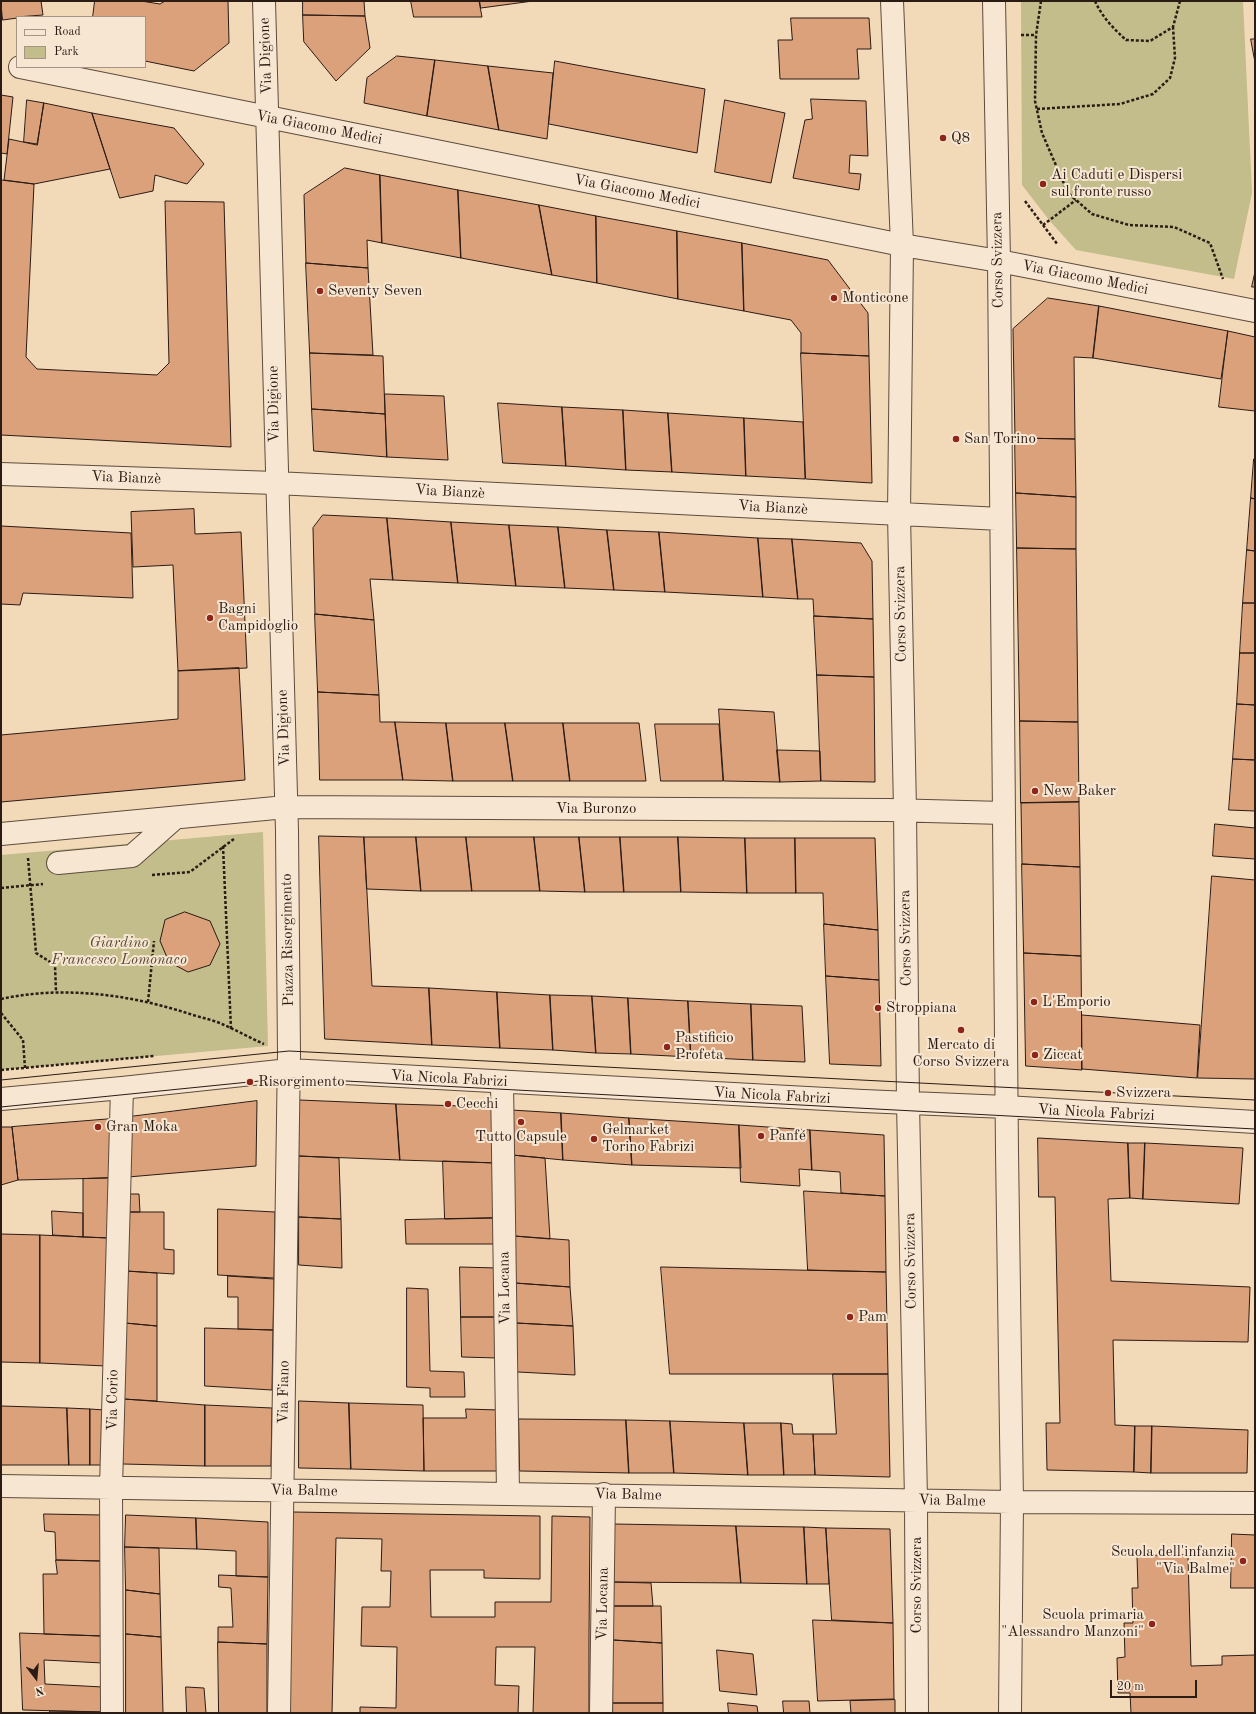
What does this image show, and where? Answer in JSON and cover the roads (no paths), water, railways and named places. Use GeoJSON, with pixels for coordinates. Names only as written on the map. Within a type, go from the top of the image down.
{"type":"FeatureCollection","features":[{"type":"Feature","properties":{"kind":"street","name":"Via Digione"},"geometry":{"type":"LineString","coordinates":[[264,1],[286,807]]}},
{"type":"Feature","properties":{"kind":"street","name":"Corso Svizzera"},"geometry":{"type":"LineString","coordinates":[[892,1],[902,245],[898,514],[905,810],[908,1104],[916,1500],[917,1713]]}},
{"type":"Feature","properties":{"kind":"street","name":"Corso Svizzera"},"geometry":{"type":"LineString","coordinates":[[994,1],[1001,519],[1006,1107],[1012,1502],[1010,1713]]}},
{"type":"Feature","properties":{"kind":"street","name":"Via Giacomo Medici"},"geometry":{"type":"LineString","coordinates":[[1,63],[16,67]]}},
{"type":"Feature","properties":{"kind":"street","name":"Via Giacomo Medici"},"geometry":{"type":"LineString","coordinates":[[23,68],[902,245],[998,261],[1255,311]]}},
{"type":"Feature","properties":{"kind":"street","name":"Via Bianzè"},"geometry":{"type":"LineString","coordinates":[[1,474],[276,483],[898,514]]}},
{"type":"Feature","properties":{"kind":"street"},"geometry":{"type":"LineString","coordinates":[[898,514],[1001,519]]}},
{"type":"Feature","properties":{"kind":"street"},"geometry":{"type":"LineString","coordinates":[[1,834],[286,807]]}},
{"type":"Feature","properties":{"kind":"street","name":"Via Buronzo"},"geometry":{"type":"LineString","coordinates":[[286,807],[905,810]]}},
{"type":"Feature","properties":{"kind":"street","name":"Piazza Risorgimento"},"geometry":{"type":"LineString","coordinates":[[286,807],[289,1070]]}},
{"type":"Feature","properties":{"kind":"street"},"geometry":{"type":"LineString","coordinates":[[905,810],[1004,813]]}},
{"type":"Feature","properties":{"kind":"street"},"geometry":{"type":"LineString","coordinates":[[58,863],[132,856],[175,818]]}},
{"type":"Feature","properties":{"kind":"street"},"geometry":{"type":"LineString","coordinates":[[1,1099],[289,1070]]}},
{"type":"Feature","properties":{"kind":"street","name":"Via Nicola Fabrizi"},"geometry":{"type":"LineString","coordinates":[[289,1070],[908,1104],[1006,1107],[1255,1122]]}},
{"type":"Feature","properties":{"kind":"street","name":"Via Fiano"},"geometry":{"type":"LineString","coordinates":[[279,1713],[289,1070]]}},
{"type":"Feature","properties":{"kind":"street","name":"Via Locana"},"geometry":{"type":"LineString","coordinates":[[502,1082],[508,1493]]}},
{"type":"Feature","properties":{"kind":"street","name":"Via Corio"},"geometry":{"type":"LineString","coordinates":[[112,1713],[111,1487],[122,1088]]}},
{"type":"Feature","properties":{"kind":"street","name":"Via Balme"},"geometry":{"type":"LineString","coordinates":[[1,1486],[604,1494],[1012,1502],[1255,1503]]}},
{"type":"Feature","properties":{"kind":"street","name":"Via Locana"},"geometry":{"type":"LineString","coordinates":[[601,1713],[604,1494]]}},
{"type":"Feature","properties":{"kind":"tram line"},"geometry":{"type":"LineString","coordinates":[[1,1080],[289,1051],[1255,1100]]}},
{"type":"Feature","properties":{"kind":"tram line"},"geometry":{"type":"LineString","coordinates":[[1,1107],[289,1078],[1255,1129]]}},
{"type":"Feature","properties":{"kind":"place","name":"Q8"},"geometry":{"type":"Point","coordinates":[943,138]}},
{"type":"Feature","properties":{"kind":"place","name":"Ai Caduti e Dispersi sul fronte russo"},"geometry":{"type":"Point","coordinates":[1043,184]}},
{"type":"Feature","properties":{"kind":"place","name":"Seventy Seven"},"geometry":{"type":"Point","coordinates":[320,291]}},
{"type":"Feature","properties":{"kind":"place","name":"Monticone"},"geometry":{"type":"Point","coordinates":[834,298]}},
{"type":"Feature","properties":{"kind":"place","name":"San Torino"},"geometry":{"type":"Point","coordinates":[956,439]}},
{"type":"Feature","properties":{"kind":"place","name":"Bagni Campidoglio"},"geometry":{"type":"Point","coordinates":[210,618]}},
{"type":"Feature","properties":{"kind":"place","name":"New Baker"},"geometry":{"type":"Point","coordinates":[1035,791]}},
{"type":"Feature","properties":{"kind":"place","name":"L'Emporio"},"geometry":{"type":"Point","coordinates":[1034,1002]}},
{"type":"Feature","properties":{"kind":"place","name":"Stroppiana"},"geometry":{"type":"Point","coordinates":[878,1008]}},
{"type":"Feature","properties":{"kind":"place","name":"Mercato di Corso Svizzera"},"geometry":{"type":"Point","coordinates":[961,1030]}},
{"type":"Feature","properties":{"kind":"place","name":"Pastificio Profeta"},"geometry":{"type":"Point","coordinates":[667,1047]}},
{"type":"Feature","properties":{"kind":"place","name":"Ziccat"},"geometry":{"type":"Point","coordinates":[1035,1055]}},
{"type":"Feature","properties":{"kind":"place","name":"Risorgimento"},"geometry":{"type":"Point","coordinates":[250,1082]}},
{"type":"Feature","properties":{"kind":"place","name":"Svizzera"},"geometry":{"type":"Point","coordinates":[1108,1093]}},
{"type":"Feature","properties":{"kind":"place","name":"Cecchi"},"geometry":{"type":"Point","coordinates":[448,1104]}},
{"type":"Feature","properties":{"kind":"place","name":"Tutto Capsule"},"geometry":{"type":"Point","coordinates":[521,1122]}},
{"type":"Feature","properties":{"kind":"place","name":"Gran Moka"},"geometry":{"type":"Point","coordinates":[98,1127]}},
{"type":"Feature","properties":{"kind":"place","name":"Panfé"},"geometry":{"type":"Point","coordinates":[761,1136]}},
{"type":"Feature","properties":{"kind":"place","name":"Gelmarket Torino Fabrizi"},"geometry":{"type":"Point","coordinates":[594,1139]}},
{"type":"Feature","properties":{"kind":"place","name":"Pam"},"geometry":{"type":"Point","coordinates":[850,1317]}},
{"type":"Feature","properties":{"kind":"place","name":"Scuola dell'infanzia \"Via Balme\""},"geometry":{"type":"Point","coordinates":[1243,1561]}},
{"type":"Feature","properties":{"kind":"place","name":"Scuola primaria \"Alessandro Manzoni\""},"geometry":{"type":"Point","coordinates":[1152,1624]}},
{"type":"Feature","properties":{"kind":"park label","name":"Giardino Francesco Lomonaco"},"geometry":{"type":"Point","coordinates":[119,952]}}]}
